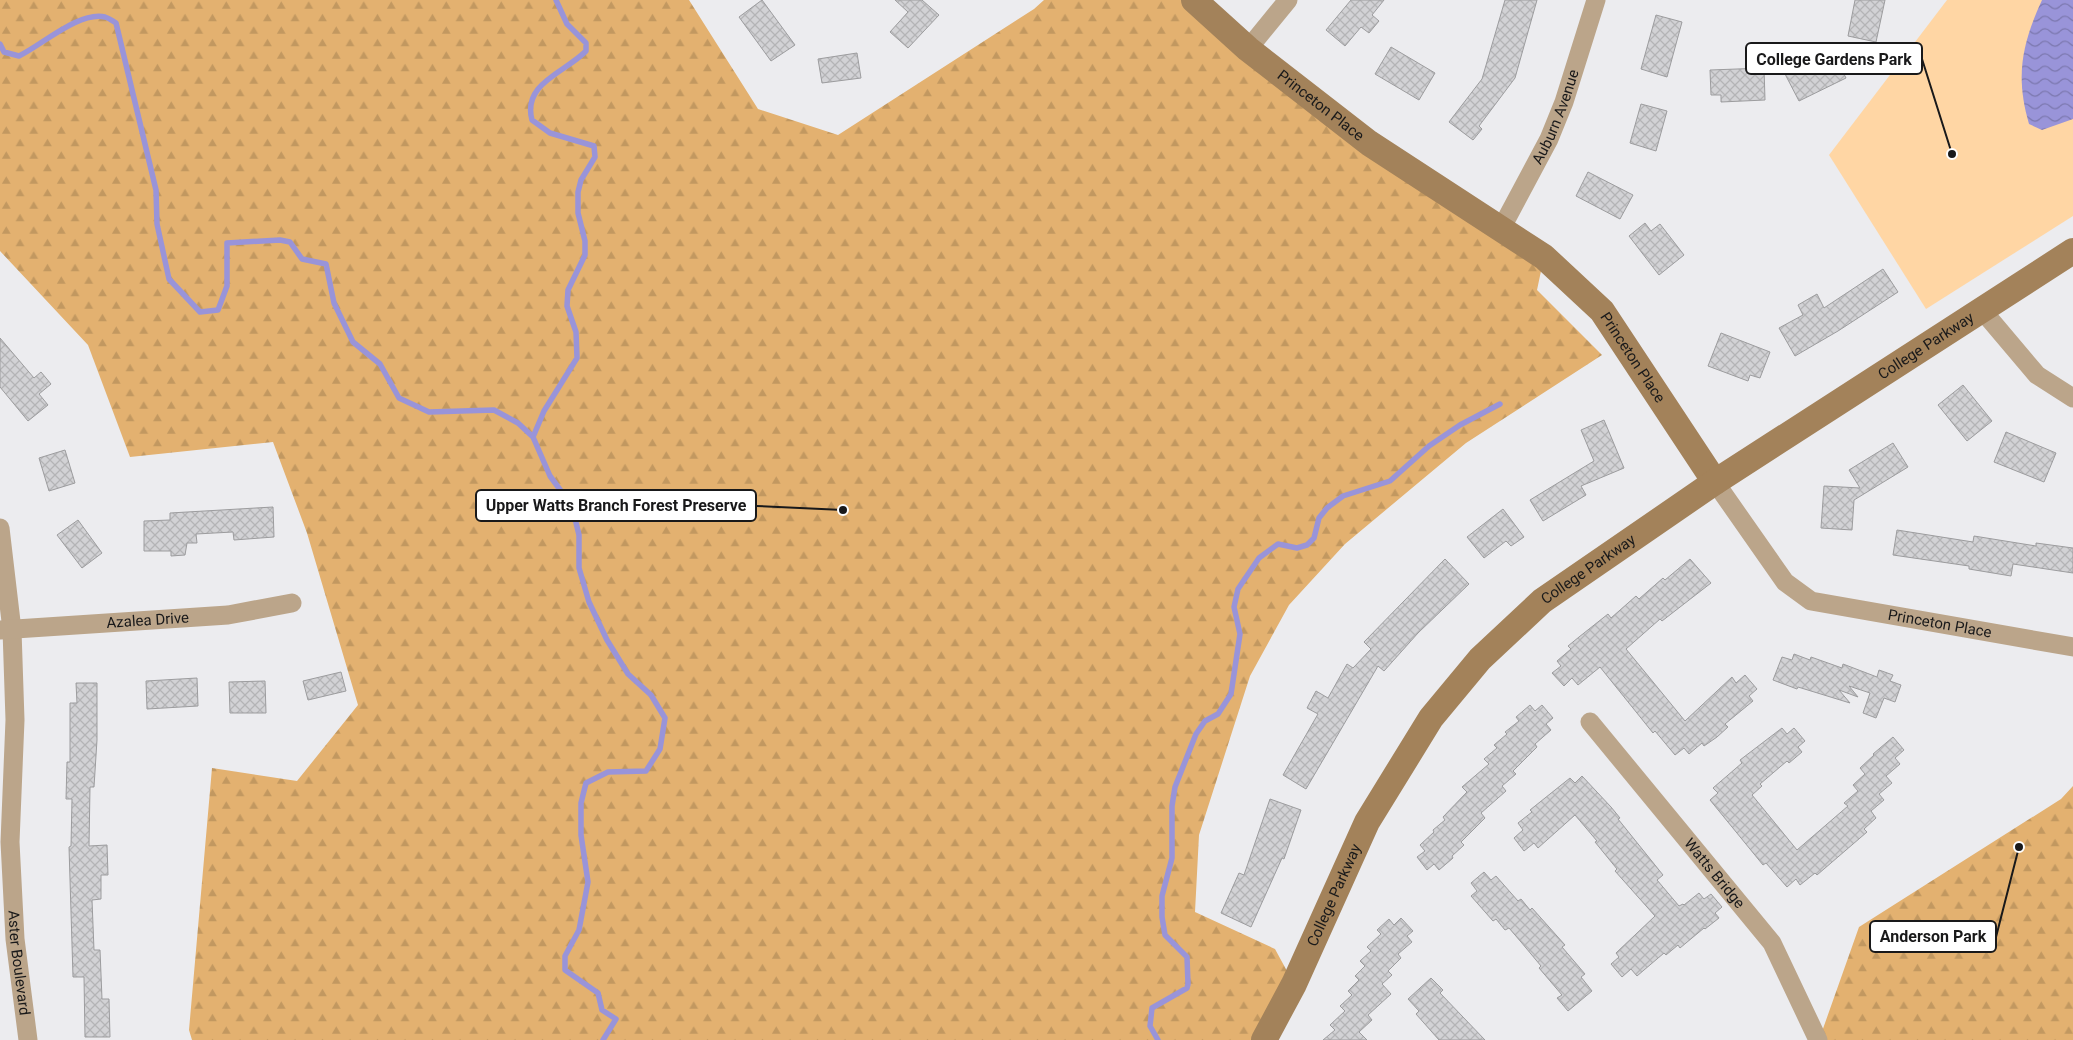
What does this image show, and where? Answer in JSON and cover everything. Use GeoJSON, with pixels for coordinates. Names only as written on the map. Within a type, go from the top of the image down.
{"type":"FeatureCollection","features":[{"type":"Feature","properties":{"kind":"street","name":"Princeton Place"},"geometry":{"type":"LineString","coordinates":[[1194,0],[1248,49],[1369,143],[1544,257],[1602,311],[1715,482],[1785,582],[1811,601],[2073,647]]}},
{"type":"Feature","properties":{"kind":"street"},"geometry":{"type":"LineString","coordinates":[[1248,49],[1288,0]]}},
{"type":"Feature","properties":{"kind":"street","name":"Auburn Avenue"},"geometry":{"type":"LineString","coordinates":[[1500,229],[1549,139],[1564,102],[1596,0]]}},
{"type":"Feature","properties":{"kind":"street","name":"College Parkway"},"geometry":{"type":"LineString","coordinates":[[1264,1040],[1294,984],[1367,822],[1431,718],[1480,659],[1542,601],[1715,482],[2073,250]]}},
{"type":"Feature","properties":{"kind":"street"},"geometry":{"type":"LineString","coordinates":[[1982,310],[2037,375],[2073,398]]}},
{"type":"Feature","properties":{"kind":"street","name":"Aster Boulevard"},"geometry":{"type":"LineString","coordinates":[[0,528],[6,630],[16,720],[10,842],[16,939],[28,1040]]}},
{"type":"Feature","properties":{"kind":"street","name":"Azalea Drive"},"geometry":{"type":"LineString","coordinates":[[6,630],[228,615],[292,603]]}},
{"type":"Feature","properties":{"kind":"street","name":"Watts Bridge"},"geometry":{"type":"LineString","coordinates":[[1590,722],[1772,943],[1818,1040]]}},
{"type":"Feature","properties":{"kind":"shaded area"},"geometry":{"type":"Polygon","coordinates":[[[1947,0],[2073,0],[2073,216],[1926,309],[1829,155],[1947,0]]]}},
{"type":"Feature","properties":{"kind":"green space"},"geometry":{"type":"Polygon","coordinates":[[[0,0],[689,0],[758,109],[838,135],[1034,9],[1044,0],[1194,0],[1544,257],[1537,290],[1602,355],[1466,443],[1345,544],[1289,605],[1250,676],[1199,835],[1195,912],[1275,949],[1294,984],[1264,1040],[192,1040],[189,1030],[212,768],[297,781],[358,705],[307,533],[273,442],[130,457],[88,345],[0,251],[0,0]]]}},
{"type":"Feature","properties":{"kind":"green space"},"geometry":{"type":"Polygon","coordinates":[[[2073,786],[2073,1040],[1819,1040],[1859,927],[2061,799],[2073,786]]]}},
{"type":"Feature","properties":{"kind":"water"},"geometry":{"type":"Polygon","coordinates":[[[2042,0],[2073,0],[2073,119],[2042,130],[2029,124],[2022,91],[2022,75],[2025,46],[2042,0]]]}},
{"type":"Feature","properties":{"kind":"building"},"geometry":{"type":"Polygon","coordinates":[[[762,0],[795,45],[771,61],[739,17],[762,0]]]}},
{"type":"Feature","properties":{"kind":"building"},"geometry":{"type":"Polygon","coordinates":[[[895,0],[922,0],[939,15],[908,48],[890,32],[908,12],[895,0]]]}},
{"type":"Feature","properties":{"kind":"building"},"geometry":{"type":"Polygon","coordinates":[[[1351,0],[1384,0],[1372,15],[1379,21],[1369,33],[1361,27],[1345,46],[1326,30],[1351,0]]]}},
{"type":"Feature","properties":{"kind":"building"},"geometry":{"type":"Polygon","coordinates":[[[1505,0],[1537,0],[1515,78],[1479,126],[1482,129],[1473,140],[1449,122],[1482,79],[1505,0]]]}},
{"type":"Feature","properties":{"kind":"building"},"geometry":{"type":"Polygon","coordinates":[[[1855,0],[1885,0],[1876,42],[1848,36],[1855,0]]]}},
{"type":"Feature","properties":{"kind":"building"},"geometry":{"type":"Polygon","coordinates":[[[1656,15],[1682,22],[1667,77],[1641,69],[1656,15]]]}},
{"type":"Feature","properties":{"kind":"building"},"geometry":{"type":"Polygon","coordinates":[[[1391,47],[1435,73],[1419,100],[1375,74],[1391,47]]]}},
{"type":"Feature","properties":{"kind":"building"},"geometry":{"type":"Polygon","coordinates":[[[1832,51],[1846,78],[1799,101],[1785,74],[1832,51]]]}},
{"type":"Feature","properties":{"kind":"building"},"geometry":{"type":"Polygon","coordinates":[[[857,53],[861,78],[822,83],[818,59],[857,53]]]}},
{"type":"Feature","properties":{"kind":"building"},"geometry":{"type":"Polygon","coordinates":[[[1764,68],[1765,100],[1721,102],[1721,95],[1711,95],[1710,70],[1764,68]]]}},
{"type":"Feature","properties":{"kind":"building"},"geometry":{"type":"Polygon","coordinates":[[[1641,104],[1667,111],[1656,151],[1630,143],[1641,104]]]}},
{"type":"Feature","properties":{"kind":"building"},"geometry":{"type":"Polygon","coordinates":[[[1588,172],[1633,195],[1620,219],[1576,196],[1588,172]]]}},
{"type":"Feature","properties":{"kind":"building"},"geometry":{"type":"Polygon","coordinates":[[[1645,223],[1651,231],[1660,224],[1684,255],[1659,275],[1629,236],[1645,223]]]}},
{"type":"Feature","properties":{"kind":"building"},"geometry":{"type":"Polygon","coordinates":[[[1883,269],[1898,292],[1795,356],[1779,328],[1803,315],[1798,305],[1817,294],[1824,308],[1883,269]]]}},
{"type":"Feature","properties":{"kind":"building"},"geometry":{"type":"Polygon","coordinates":[[[1721,333],[1770,352],[1760,378],[1750,375],[1748,381],[1708,366],[1721,333]]]}},
{"type":"Feature","properties":{"kind":"building"},"geometry":{"type":"Polygon","coordinates":[[[0,338],[34,378],[41,372],[51,384],[39,394],[48,405],[28,421],[0,387],[0,338]]]}},
{"type":"Feature","properties":{"kind":"building"},"geometry":{"type":"Polygon","coordinates":[[[1963,385],[1992,421],[1967,441],[1938,405],[1963,385]]]}},
{"type":"Feature","properties":{"kind":"building"},"geometry":{"type":"Polygon","coordinates":[[[1604,420],[1624,468],[1581,486],[1586,495],[1543,521],[1530,500],[1594,461],[1581,430],[1604,420]]]}},
{"type":"Feature","properties":{"kind":"building"},"geometry":{"type":"Polygon","coordinates":[[[2006,432],[2056,453],[2044,482],[1994,462],[2006,432]]]}},
{"type":"Feature","properties":{"kind":"building"},"geometry":{"type":"Polygon","coordinates":[[[1893,443],[1908,467],[1854,500],[1852,530],[1821,528],[1824,486],[1860,488],[1849,470],[1893,443]]]}},
{"type":"Feature","properties":{"kind":"building"},"geometry":{"type":"Polygon","coordinates":[[[65,450],[75,483],[49,491],[39,458],[65,450]]]}},
{"type":"Feature","properties":{"kind":"building"},"geometry":{"type":"Polygon","coordinates":[[[273,507],[274,537],[234,540],[233,532],[196,534],[197,543],[187,543],[185,555],[171,556],[171,551],[144,551],[144,521],[170,520],[170,513],[273,507]]]}},
{"type":"Feature","properties":{"kind":"building"},"geometry":{"type":"Polygon","coordinates":[[[1503,509],[1524,537],[1511,546],[1506,541],[1484,558],[1467,537],[1503,509]]]}},
{"type":"Feature","properties":{"kind":"building"},"geometry":{"type":"Polygon","coordinates":[[[78,520],[102,553],[82,568],[57,535],[78,520]]]}},
{"type":"Feature","properties":{"kind":"building"},"geometry":{"type":"Polygon","coordinates":[[[1897,530],[1973,542],[1974,536],[2036,546],[2036,543],[2073,548],[2073,573],[2013,564],[2011,576],[1969,569],[1969,566],[1893,555],[1897,530]]]}},
{"type":"Feature","properties":{"kind":"building"},"geometry":{"type":"Polygon","coordinates":[[[1445,559],[1469,584],[1418,633],[1384,671],[1378,666],[1306,789],[1283,775],[1318,714],[1307,708],[1316,691],[1328,698],[1347,664],[1353,668],[1371,649],[1364,642],[1445,559]]]}},
{"type":"Feature","properties":{"kind":"building"},"geometry":{"type":"Polygon","coordinates":[[[1690,559],[1711,583],[1662,621],[1660,619],[1626,649],[1685,721],[1732,677],[1736,683],[1745,675],[1757,689],[1749,696],[1753,701],[1725,724],[1728,727],[1717,737],[1704,746],[1702,743],[1689,754],[1684,748],[1675,755],[1655,731],[1653,733],[1600,667],[1578,685],[1572,678],[1564,686],[1552,673],[1561,666],[1557,661],[1571,649],[1568,646],[1608,614],[1611,618],[1636,596],[1639,599],[1663,578],[1665,580],[1690,559]]]}},
{"type":"Feature","properties":{"kind":"building"},"geometry":{"type":"Polygon","coordinates":[[[1794,654],[1810,660],[1811,657],[1842,668],[1843,664],[1877,677],[1879,670],[1893,675],[1890,681],[1901,685],[1895,702],[1884,698],[1876,718],[1863,713],[1870,693],[1849,686],[1858,697],[1839,690],[1850,703],[1798,687],[1797,689],[1773,680],[1782,657],[1792,660],[1794,654]]]}},
{"type":"Feature","properties":{"kind":"building"},"geometry":{"type":"Polygon","coordinates":[[[341,672],[346,691],[308,700],[303,681],[341,672]]]}},
{"type":"Feature","properties":{"kind":"building"},"geometry":{"type":"Polygon","coordinates":[[[197,678],[198,706],[147,709],[146,681],[197,678]]]}},
{"type":"Feature","properties":{"kind":"building"},"geometry":{"type":"Polygon","coordinates":[[[265,681],[266,713],[230,713],[229,682],[265,681]]]}},
{"type":"Feature","properties":{"kind":"building"},"geometry":{"type":"Polygon","coordinates":[[[76,683],[97,683],[97,740],[94,787],[90,787],[89,846],[107,845],[108,875],[101,875],[101,899],[92,900],[94,950],[100,950],[102,999],[109,999],[110,1037],[85,1037],[84,977],[73,977],[69,847],[71,846],[72,799],[66,799],[67,762],[70,762],[70,703],[77,703],[76,683]]]}},
{"type":"Feature","properties":{"kind":"building"},"geometry":{"type":"Polygon","coordinates":[[[1530,705],[1535,711],[1542,705],[1553,718],[1546,724],[1551,730],[1535,744],[1537,747],[1513,771],[1516,774],[1502,786],[1506,791],[1481,813],[1485,818],[1461,842],[1464,845],[1452,856],[1453,858],[1439,870],[1434,864],[1427,870],[1417,857],[1425,851],[1420,845],[1445,820],[1443,817],[1467,792],[1462,787],[1489,764],[1484,759],[1497,748],[1494,745],[1507,734],[1505,732],[1519,721],[1516,717],[1530,705]]]}},
{"type":"Feature","properties":{"kind":"building"},"geometry":{"type":"Polygon","coordinates":[[[1782,728],[1787,734],[1794,728],[1805,741],[1798,747],[1802,752],[1789,763],[1787,761],[1760,784],[1762,786],[1752,795],[1797,850],[1848,806],[1844,803],[1858,791],[1853,785],[1865,774],[1860,768],[1873,754],[1893,737],[1904,750],[1895,758],[1900,764],[1886,776],[1892,783],[1879,794],[1884,800],[1871,811],[1876,818],[1864,829],[1867,832],[1817,875],[1815,873],[1800,885],[1796,879],[1787,887],[1766,863],[1763,865],[1710,800],[1718,793],[1713,788],[1742,763],[1740,760],[1782,728]]]}},
{"type":"Feature","properties":{"kind":"building"},"geometry":{"type":"Polygon","coordinates":[[[1582,776],[1620,818],[1618,819],[1663,875],[1657,880],[1679,906],[1684,905],[1699,893],[1704,899],[1711,894],[1722,907],[1715,913],[1719,918],[1680,948],[1678,945],[1666,955],[1664,953],[1637,976],[1631,969],[1622,977],[1611,964],[1619,957],[1616,953],[1655,916],[1615,871],[1617,869],[1595,842],[1597,841],[1575,815],[1538,848],[1534,843],[1524,851],[1514,838],[1523,830],[1518,823],[1532,812],[1530,810],[1570,778],[1575,783],[1582,776]]]}},
{"type":"Feature","properties":{"kind":"building"},"geometry":{"type":"Polygon","coordinates":[[[1270,799],[1301,810],[1284,859],[1282,858],[1251,927],[1221,913],[1239,873],[1244,875],[1270,799]]]}},
{"type":"Feature","properties":{"kind":"building"},"geometry":{"type":"Polygon","coordinates":[[[1484,872],[1491,880],[1496,876],[1518,901],[1521,899],[1530,910],[1532,908],[1565,945],[1562,947],[1585,974],[1581,977],[1592,991],[1568,1011],[1557,998],[1562,995],[1539,968],[1541,966],[1521,942],[1509,928],[1505,930],[1496,919],[1493,921],[1471,896],[1477,891],[1471,883],[1484,872]]]}},
{"type":"Feature","properties":{"kind":"building"},"geometry":{"type":"Polygon","coordinates":[[[1401,918],[1413,931],[1407,936],[1412,942],[1398,954],[1401,958],[1388,971],[1392,975],[1382,984],[1391,994],[1368,1015],[1372,1020],[1359,1032],[1367,1040],[1323,1040],[1335,1030],[1330,1025],[1345,1011],[1340,1006],[1352,995],[1348,991],[1359,980],[1355,976],[1365,966],[1360,961],[1371,951],[1367,947],[1381,934],[1377,930],[1389,919],[1394,925],[1401,918]]]}},
{"type":"Feature","properties":{"kind":"building"},"geometry":{"type":"Polygon","coordinates":[[[1431,978],[1443,990],[1440,993],[1485,1040],[1439,1040],[1416,1014],[1419,1011],[1408,999],[1431,978]]]}},
{"type":"Feature","properties":{"kind":"waterway"},"geometry":{"type":"LineString","coordinates":[[533,437],[544,411],[577,358],[576,332],[567,306],[568,290],[585,255],[585,241],[578,213],[578,192],[581,180],[595,157],[594,146],[550,133],[532,120],[531,107],[533,97],[539,87],[586,51],[586,43],[567,24],[556,0]]}},
{"type":"Feature","properties":{"kind":"waterway"},"geometry":{"type":"LineString","coordinates":[[0,44],[4,52],[19,56],[61,30],[84,19],[105,17],[116,23],[156,190],[157,224],[169,279],[200,312],[218,310],[227,286],[227,243],[280,240],[290,242],[302,259],[326,264],[334,303],[353,342],[380,364],[399,398],[429,412],[494,410],[518,423],[533,437],[550,476],[572,506],[579,535],[579,568],[589,602],[607,640],[628,674],[651,695],[665,718],[660,749],[646,771],[608,772],[586,783],[581,803],[581,835],[588,882],[579,930],[565,956],[565,970],[598,993],[602,1010],[616,1019],[603,1040]]}},
{"type":"Feature","properties":{"kind":"waterway"},"geometry":{"type":"LineString","coordinates":[[1158,1040],[1150,1026],[1152,1008],[1187,988],[1188,984],[1187,957],[1165,935],[1162,917],[1162,896],[1172,858],[1172,806],[1175,787],[1196,734],[1205,721],[1218,714],[1231,694],[1240,634],[1234,607],[1238,589],[1259,558],[1278,544],[1297,548],[1307,545],[1314,538],[1319,518],[1327,508],[1343,496],[1390,481],[1429,446],[1460,425],[1500,404]]}},
{"type":"Feature","properties":{"kind":"place","name":"College Gardens Park"},"geometry":{"type":"Point","coordinates":[1952,154]}},
{"type":"Feature","properties":{"kind":"place","name":"Upper Watts Branch Forest Preserve"},"geometry":{"type":"Point","coordinates":[843,510]}},
{"type":"Feature","properties":{"kind":"place","name":"Anderson Park"},"geometry":{"type":"Point","coordinates":[2019,847]}}]}
